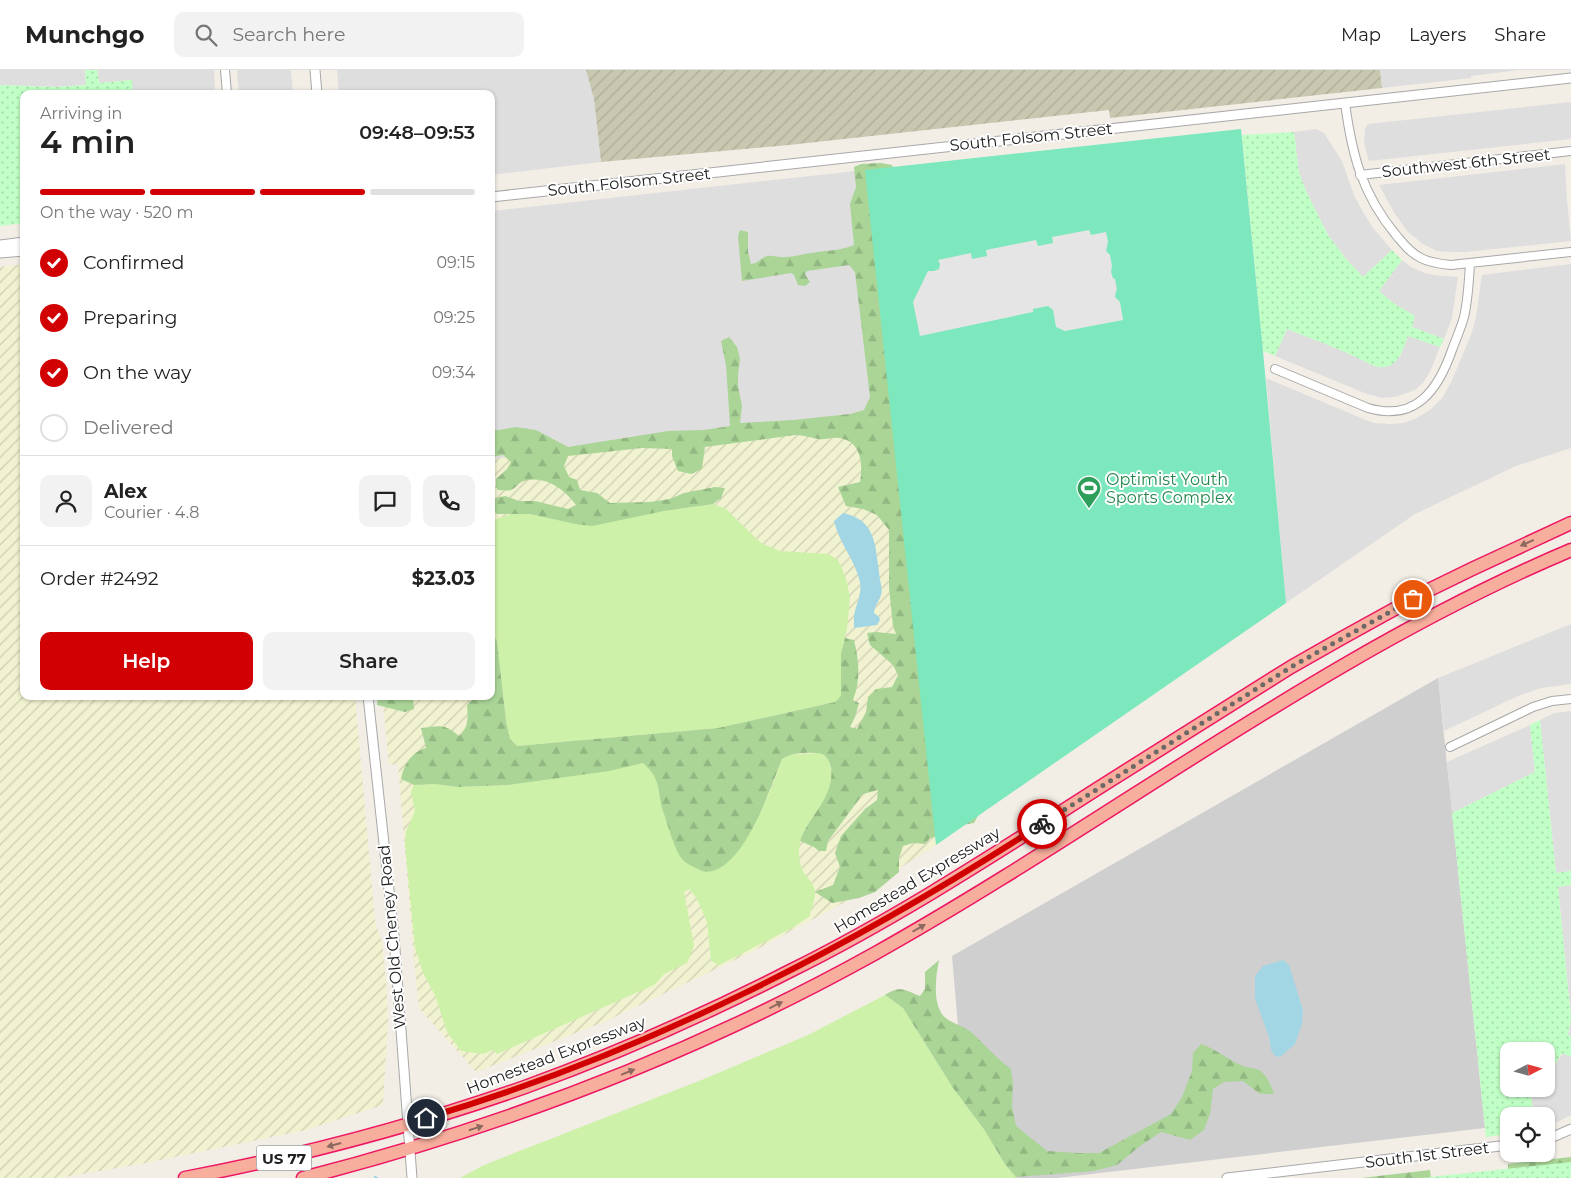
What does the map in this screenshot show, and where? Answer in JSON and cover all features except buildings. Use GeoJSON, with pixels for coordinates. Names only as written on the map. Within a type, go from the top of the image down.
{"type":"FeatureCollection","features":[{"type":"Feature","properties":{"kind":"highway","name":"Homestead Expressway"},"geometry":{"type":"LineString","coordinates":[[185,1178],[285,1157],[407,1124],[524,1087],[578,1067],[718,1007],[792,970],[921,899],[1291,667],[1342,638],[1472,569],[1571,523]]}},
{"type":"Feature","properties":{"kind":"highway","name":"US 77"},"geometry":{"type":"LineString","coordinates":[[304,1178],[379,1158],[523,1113],[596,1085],[731,1028],[804,992],[874,954],[982,890],[1344,663],[1460,602],[1571,550]]}},
{"type":"Feature","properties":{"kind":"street"},"geometry":{"type":"LineString","coordinates":[[225,70],[227,90]]}},
{"type":"Feature","properties":{"kind":"street"},"geometry":{"type":"LineString","coordinates":[[315,70],[317,90]]}},
{"type":"Feature","properties":{"kind":"street","name":"South Folsom Street"},"geometry":{"type":"LineString","coordinates":[[495,197],[1571,78]]}},
{"type":"Feature","properties":{"kind":"street"},"geometry":{"type":"LineString","coordinates":[[1345,103],[1352,148],[1360,175],[1380,214],[1412,252],[1420,258],[1451,265],[1571,252]]}},
{"type":"Feature","properties":{"kind":"street","name":"Southwest 6th Street"},"geometry":{"type":"LineString","coordinates":[[1360,175],[1571,151]]}},
{"type":"Feature","properties":{"kind":"street"},"geometry":{"type":"LineString","coordinates":[[0,244],[20,242]]}},
{"type":"Feature","properties":{"kind":"street"},"geometry":{"type":"LineString","coordinates":[[0,253],[20,250]]}},
{"type":"Feature","properties":{"kind":"street"},"geometry":{"type":"LineString","coordinates":[[1275,369],[1379,411],[1391,412],[1402,410],[1415,404],[1439,382],[1451,354],[1464,317],[1470,264]]}},
{"type":"Feature","properties":{"kind":"street"},"geometry":{"type":"LineString","coordinates":[[1450,747],[1534,708],[1552,701],[1571,699]]}},
{"type":"Feature","properties":{"kind":"street","name":"West Old Cheney Road"},"geometry":{"type":"LineString","coordinates":[[368,700],[394,936],[412,1178]]}},
{"type":"Feature","properties":{"kind":"street"},"geometry":{"type":"LineString","coordinates":[[1555,1136],[1571,1129]]}},
{"type":"Feature","properties":{"kind":"street","name":"South 1st Street"},"geometry":{"type":"LineString","coordinates":[[1227,1178],[1500,1146]]}},
{"type":"Feature","properties":{"kind":"shaded area"},"geometry":{"type":"Polygon","coordinates":[[[0,70],[85,70],[86,85],[56,87],[0,85],[0,70]]]}},
{"type":"Feature","properties":{"kind":"shaded area"},"geometry":{"type":"Polygon","coordinates":[[[97,70],[214,70],[215,90],[132,90],[131,80],[99,83],[97,70]]]}},
{"type":"Feature","properties":{"kind":"shaded area"},"geometry":{"type":"Polygon","coordinates":[[[237,70],[291,70],[293,90],[239,90],[237,70]]]}},
{"type":"Feature","properties":{"kind":"shaded area"},"geometry":{"type":"Polygon","coordinates":[[[337,70],[586,70],[594,98],[601,162],[495,175],[495,90],[339,90],[337,70]]]}},
{"type":"Feature","properties":{"kind":"shaded area"},"geometry":{"type":"Polygon","coordinates":[[[586,70],[1380,70],[1382,88],[1110,118],[1109,110],[789,145],[601,162],[594,99],[586,70]]]}},
{"type":"Feature","properties":{"kind":"shaded area"},"geometry":{"type":"Polygon","coordinates":[[[1380,70],[1519,70],[1471,76],[1471,78],[1382,88],[1380,70]]]}},
{"type":"Feature","properties":{"kind":"shaded area"},"geometry":{"type":"Polygon","coordinates":[[[1571,102],[1571,139],[1369,161],[1364,143],[1365,129],[1368,124],[1571,102]]]}},
{"type":"Feature","properties":{"kind":"shaded area"},"geometry":{"type":"Polygon","coordinates":[[[1316,129],[1324,133],[1342,161],[1354,195],[1363,212],[1373,228],[1392,250],[1363,277],[1346,259],[1328,235],[1299,173],[1294,132],[1316,129]]]}},
{"type":"Feature","properties":{"kind":"shaded area"},"geometry":{"type":"Polygon","coordinates":[[[1565,164],[1571,241],[1465,252],[1437,251],[1423,244],[1408,232],[1395,214],[1379,185],[1565,164]]]}},
{"type":"Feature","properties":{"kind":"shaded area"},"geometry":{"type":"Polygon","coordinates":[[[865,170],[890,415],[495,459],[495,211],[865,170]]]}},
{"type":"Feature","properties":{"kind":"shaded area"},"geometry":{"type":"Polygon","coordinates":[[[1089,230],[1091,235],[1106,232],[1108,242],[1106,251],[1110,255],[1111,272],[1115,279],[1117,290],[1115,297],[1120,302],[1123,320],[1065,331],[1056,327],[1053,310],[1048,306],[1033,309],[1033,312],[920,336],[913,302],[928,271],[939,269],[940,264],[938,260],[971,253],[972,259],[987,256],[986,250],[1036,240],[1038,246],[1053,243],[1052,237],[1089,230]]]}},
{"type":"Feature","properties":{"kind":"shaded area"},"geometry":{"type":"Polygon","coordinates":[[[1402,260],[1411,267],[1425,273],[1458,277],[1452,318],[1444,339],[1411,327],[1402,309],[1378,291],[1402,260]]]}},
{"type":"Feature","properties":{"kind":"shaded area"},"geometry":{"type":"Polygon","coordinates":[[[20,264],[20,700],[355,700],[375,921],[382,942],[386,979],[388,1021],[383,1105],[306,1130],[146,1163],[59,1178],[0,1178],[0,267],[20,264]]]}},
{"type":"Feature","properties":{"kind":"shaded area"},"geometry":{"type":"Polygon","coordinates":[[[1571,264],[1571,448],[1516,466],[1415,514],[1286,603],[1266,378],[1373,423],[1403,423],[1417,418],[1430,410],[1443,397],[1452,380],[1471,335],[1476,317],[1482,275],[1571,264]]]}},
{"type":"Feature","properties":{"kind":"shaded area"},"geometry":{"type":"Polygon","coordinates":[[[1287,329],[1346,352],[1377,367],[1383,367],[1400,357],[1408,335],[1440,347],[1430,372],[1423,383],[1415,390],[1395,397],[1382,398],[1367,394],[1275,356],[1287,329]]]}},
{"type":"Feature","properties":{"kind":"shaded area"},"geometry":{"type":"Polygon","coordinates":[[[890,415],[936,845],[856,896],[754,951],[604,1022],[476,1072],[419,1008],[398,764],[389,765],[382,700],[495,700],[495,459],[890,415]]]}},
{"type":"Feature","properties":{"kind":"shaded area"},"geometry":{"type":"Polygon","coordinates":[[[1571,624],[1571,684],[1541,688],[1518,696],[1444,731],[1438,678],[1571,624]]]}},
{"type":"Feature","properties":{"kind":"shaded area"},"geometry":{"type":"Polygon","coordinates":[[[1438,678],[1485,1128],[1057,1178],[971,1178],[952,956],[1438,678]]]}},
{"type":"Feature","properties":{"kind":"shaded area"},"geometry":{"type":"Polygon","coordinates":[[[1571,711],[1571,871],[1556,873],[1540,720],[1555,713],[1571,711]]]}},
{"type":"Feature","properties":{"kind":"shaded area"},"geometry":{"type":"Polygon","coordinates":[[[1530,725],[1535,772],[1452,813],[1447,762],[1530,725]]]}},
{"type":"Feature","properties":{"kind":"shaded area"},"geometry":{"type":"Polygon","coordinates":[[[1571,885],[1571,1018],[1558,886],[1571,885]]]}},
{"type":"Feature","properties":{"kind":"shaded area"},"geometry":{"type":"Polygon","coordinates":[[[1571,1018],[1571,1036],[1568,1035],[1571,1018]]]}},
{"type":"Feature","properties":{"kind":"shaded area"},"geometry":{"type":"Polygon","coordinates":[[[1563,1053],[1571,1057],[1571,1115],[1555,1123],[1555,1107],[1533,1107],[1531,1098],[1555,1098],[1555,1065],[1563,1053]]]}},
{"type":"Feature","properties":{"kind":"green space"},"geometry":{"type":"Polygon","coordinates":[[[85,70],[97,70],[99,83],[132,80],[133,90],[20,90],[20,224],[0,226],[0,85],[56,87],[86,85],[85,70]]]}},
{"type":"Feature","properties":{"kind":"green space","name":"Optimist Youth Sports Complex"},"geometry":{"type":"Polygon","coordinates":[[[1241,129],[1286,603],[936,845],[865,170],[1241,129]]]}},
{"type":"Feature","properties":{"kind":"green space"},"geometry":{"type":"Polygon","coordinates":[[[1294,132],[1299,173],[1328,235],[1346,259],[1363,277],[1392,250],[1402,260],[1379,291],[1393,303],[1415,316],[1412,327],[1444,339],[1440,347],[1408,336],[1397,360],[1389,366],[1381,367],[1372,365],[1287,329],[1275,356],[1263,351],[1242,135],[1294,132]]]}},
{"type":"Feature","properties":{"kind":"green space"},"geometry":{"type":"Polygon","coordinates":[[[881,163],[892,165],[896,174],[987,799],[974,823],[956,826],[944,835],[930,838],[925,844],[913,843],[903,846],[899,858],[899,872],[875,892],[859,898],[832,903],[815,892],[833,885],[840,867],[835,853],[841,836],[865,809],[877,800],[878,790],[863,794],[828,841],[826,851],[819,851],[800,841],[829,788],[831,767],[826,757],[819,753],[798,753],[782,759],[763,807],[744,843],[732,858],[720,868],[706,872],[687,863],[680,856],[664,814],[654,775],[643,763],[609,771],[508,785],[458,787],[435,784],[414,785],[401,779],[409,759],[417,752],[426,748],[421,728],[441,726],[459,736],[465,729],[468,718],[467,705],[472,700],[495,700],[495,638],[497,641],[506,721],[510,739],[517,746],[718,728],[835,702],[841,696],[841,653],[845,638],[854,640],[858,663],[857,685],[853,700],[859,703],[850,727],[857,729],[866,712],[868,697],[876,689],[892,687],[898,675],[893,665],[870,645],[867,633],[896,634],[893,626],[889,588],[889,530],[877,515],[863,509],[846,506],[838,487],[860,482],[861,468],[857,449],[847,440],[836,438],[819,439],[795,435],[705,447],[702,469],[691,474],[678,471],[672,456],[672,449],[642,448],[568,456],[564,466],[569,477],[577,480],[580,490],[597,493],[610,503],[650,502],[670,499],[684,493],[715,487],[725,488],[721,498],[713,504],[664,511],[592,526],[530,514],[497,514],[495,512],[495,498],[505,496],[519,501],[535,501],[568,509],[576,505],[560,489],[539,480],[522,482],[511,490],[498,490],[496,479],[507,469],[511,462],[503,455],[495,456],[495,430],[515,427],[536,430],[568,447],[668,431],[704,430],[730,426],[726,365],[721,341],[729,337],[737,347],[740,359],[738,386],[742,406],[740,423],[793,420],[850,414],[864,410],[870,397],[855,272],[849,265],[807,271],[805,274],[810,282],[805,286],[798,285],[794,275],[791,273],[742,281],[738,236],[740,230],[748,232],[748,252],[751,264],[767,256],[791,257],[854,245],[850,204],[856,187],[854,167],[861,164],[881,163]]]}},
{"type":"Feature","properties":{"kind":"green space"},"geometry":{"type":"Polygon","coordinates":[[[713,504],[726,509],[761,543],[780,551],[828,554],[838,560],[846,578],[850,598],[847,629],[841,653],[841,697],[835,702],[718,728],[517,746],[510,739],[506,721],[497,641],[495,638],[495,520],[511,514],[530,514],[575,524],[713,504]]]}},
{"type":"Feature","properties":{"kind":"green space"},"geometry":{"type":"Polygon","coordinates":[[[378,700],[413,700],[414,709],[405,712],[377,705],[378,700]]]}},
{"type":"Feature","properties":{"kind":"green space"},"geometry":{"type":"Polygon","coordinates":[[[1540,720],[1556,873],[1571,871],[1571,885],[1558,887],[1571,1018],[1568,1035],[1571,1036],[1571,1057],[1562,1053],[1555,1064],[1555,1042],[1500,1042],[1500,1098],[1531,1098],[1533,1107],[1500,1107],[1500,1135],[1486,1137],[1452,813],[1535,772],[1530,725],[1540,720]]]}},
{"type":"Feature","properties":{"kind":"green space"},"geometry":{"type":"Polygon","coordinates":[[[819,753],[829,761],[831,780],[825,798],[801,839],[799,852],[802,869],[815,890],[810,916],[792,928],[719,965],[711,961],[707,922],[698,901],[690,889],[684,892],[694,946],[687,963],[664,974],[654,985],[497,1054],[493,1050],[483,1054],[461,1051],[447,1032],[435,995],[423,973],[415,947],[405,845],[406,832],[415,811],[411,792],[414,785],[435,784],[458,787],[508,785],[643,763],[652,770],[656,777],[662,808],[683,860],[705,872],[717,869],[731,859],[740,847],[762,809],[782,759],[789,755],[819,753]]]}},
{"type":"Feature","properties":{"kind":"green space"},"geometry":{"type":"Polygon","coordinates":[[[939,960],[936,991],[942,1014],[950,1021],[971,1032],[1011,1069],[1013,1085],[1012,1106],[1016,1126],[1047,1151],[1099,1153],[1171,1114],[1182,1097],[1192,1071],[1193,1053],[1201,1044],[1240,1065],[1261,1071],[1266,1076],[1274,1094],[1260,1094],[1243,1081],[1224,1082],[1213,1089],[1210,1114],[1204,1130],[1190,1140],[1161,1132],[1117,1165],[1094,1171],[1016,1177],[1005,1164],[984,1129],[953,1088],[903,1008],[885,995],[899,989],[920,996],[925,989],[925,972],[939,960]]]}},
{"type":"Feature","properties":{"kind":"green space"},"geometry":{"type":"Polygon","coordinates":[[[885,995],[903,1008],[953,1088],[984,1129],[1015,1178],[460,1178],[484,1165],[704,1079],[808,1035],[885,995]]]}},
{"type":"Feature","properties":{"kind":"green space"},"geometry":{"type":"Polygon","coordinates":[[[1571,1157],[1571,1178],[1508,1178],[1508,1164],[1555,1162],[1555,1159],[1571,1157]]]}},
{"type":"Feature","properties":{"kind":"green space"},"geometry":{"type":"Polygon","coordinates":[[[1571,1162],[1571,1178],[1421,1178],[1571,1162]]]}},
{"type":"Feature","properties":{"kind":"green space"},"geometry":{"type":"Polygon","coordinates":[[[1430,1170],[1431,1178],[1361,1178],[1430,1170]]]}},
{"type":"Feature","properties":{"kind":"water"},"geometry":{"type":"Polygon","coordinates":[[[843,513],[854,516],[862,521],[868,528],[875,543],[882,590],[874,613],[880,620],[877,625],[854,628],[854,616],[860,595],[860,582],[855,566],[839,537],[834,521],[843,513]]]}},
{"type":"Feature","properties":{"kind":"water"},"geometry":{"type":"Polygon","coordinates":[[[1283,960],[1289,965],[1303,1010],[1302,1024],[1295,1044],[1280,1057],[1275,1056],[1271,1050],[1269,1037],[1255,999],[1255,976],[1263,966],[1283,960]]]}},
{"type":"Feature","properties":{"kind":"way so far"},"geometry":{"type":"LineString","coordinates":[[1042,824],[1291,667],[1413,599]]}},
{"type":"Feature","properties":{"kind":"place","name":"Optimist Youth Sports Complex"},"geometry":{"type":"Point","coordinates":[1089,509]}},
{"type":"Feature","properties":{"kind":"route"},"geometry":{"type":"LineString","coordinates":[[426,1118],[456,1110],[578,1067],[718,1007],[874,926],[1042,824]]}}]}
